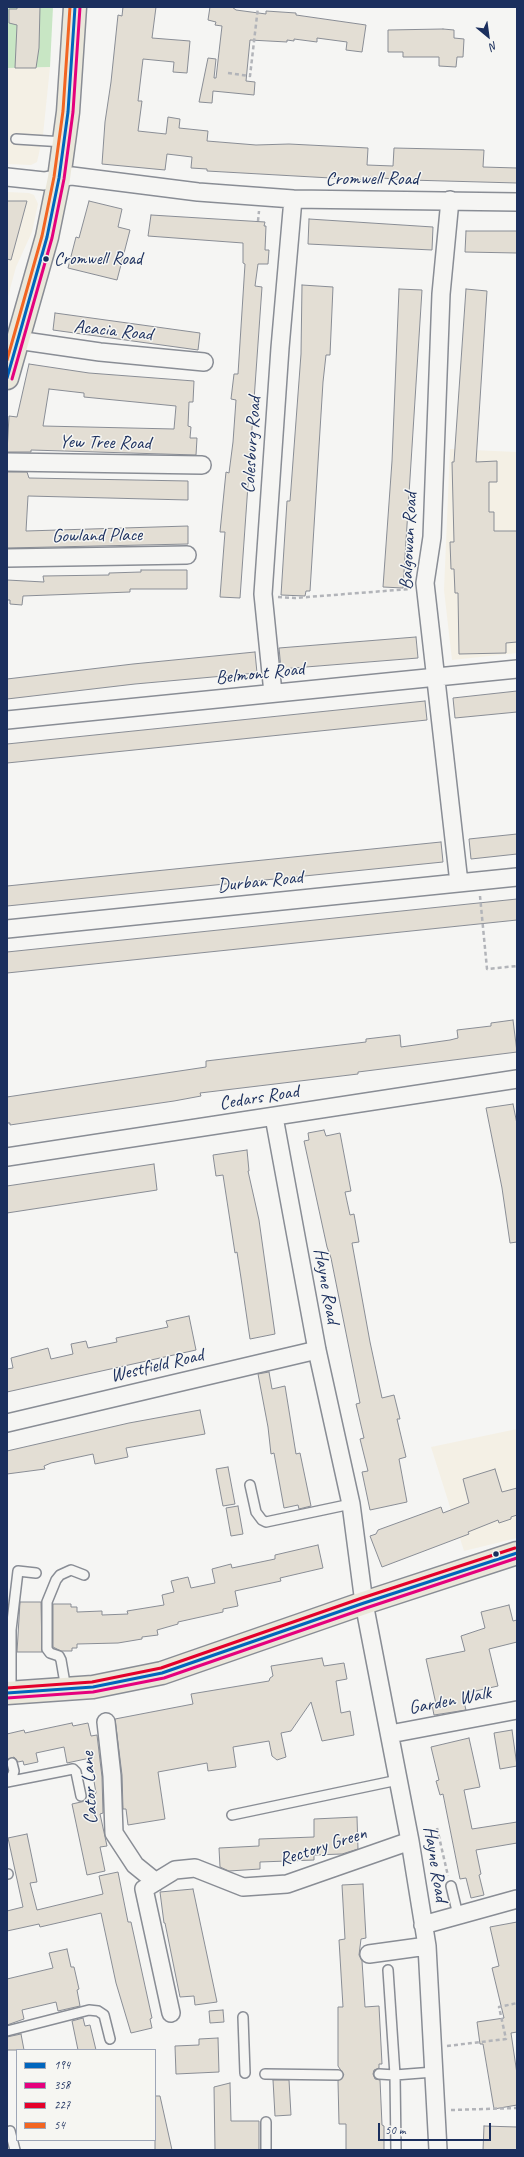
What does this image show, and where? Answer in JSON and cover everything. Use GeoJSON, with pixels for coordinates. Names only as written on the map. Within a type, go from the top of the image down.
{"type":"FeatureCollection","features":[{"type":"Feature","properties":{"kind":"main road"},"geometry":{"type":"LineString","coordinates":[[7,378],[47,237],[59,178],[65,142],[75,7]]}},
{"type":"Feature","properties":{"kind":"main road"},"geometry":{"type":"LineString","coordinates":[[9,1693],[66,1690],[118,1683],[162,1673],[364,1603],[517,1553]]}},
{"type":"Feature","properties":{"kind":"street","name":"Cromwell Road"},"geometry":{"type":"LineString","coordinates":[[7,178],[44,181],[72,176],[198,192],[293,199],[517,202]]}},
{"type":"Feature","properties":{"kind":"street","name":"Colesburg Road"},"geometry":{"type":"LineString","coordinates":[[273,693],[263,597],[280,348],[293,199]]}},
{"type":"Feature","properties":{"kind":"street","name":"Balgowan Road"},"geometry":{"type":"LineString","coordinates":[[450,200],[441,294],[432,537],[426,589],[459,883]]}},
{"type":"Feature","properties":{"kind":"street","name":"Acacia Road"},"geometry":{"type":"LineString","coordinates":[[18,340],[100,352],[204,362]]}},
{"type":"Feature","properties":{"kind":"street","name":"Yew Tree Road"},"geometry":{"type":"LineString","coordinates":[[7,462],[202,465]]}},
{"type":"Feature","properties":{"kind":"street","name":"Gowland Place"},"geometry":{"type":"LineString","coordinates":[[7,558],[187,555]]}},
{"type":"Feature","properties":{"kind":"street","name":"Belmont Road"},"geometry":{"type":"LineString","coordinates":[[7,720],[517,668]]}},
{"type":"Feature","properties":{"kind":"street","name":"Durban Road"},"geometry":{"type":"LineString","coordinates":[[7,929],[517,877]]}},
{"type":"Feature","properties":{"kind":"street","name":"Cedars Road"},"geometry":{"type":"LineString","coordinates":[[7,1157],[517,1079]]}},
{"type":"Feature","properties":{"kind":"street","name":"Hayne Road"},"geometry":{"type":"LineString","coordinates":[[274,1117],[317,1350],[351,1504],[364,1603],[410,1841],[427,1946],[438,2150]]}},
{"type":"Feature","properties":{"kind":"street","name":"Westfield Road"},"geometry":{"type":"LineString","coordinates":[[7,1423],[317,1350]]}},
{"type":"Feature","properties":{"kind":"street","name":"Garden Walk"},"geometry":{"type":"LineString","coordinates":[[390,1734],[517,1710]]}},
{"type":"Feature","properties":{"kind":"street","name":"Cator Lane"},"geometry":{"type":"LineString","coordinates":[[106,1722],[112,1776],[114,1833],[134,1865],[156,1882]]}},
{"type":"Feature","properties":{"kind":"street","name":"Rectory Green"},"geometry":{"type":"LineString","coordinates":[[171,2013],[144,1889],[175,1870],[195,1868],[244,1887],[287,1884],[410,1841]]}},
{"type":"Feature","properties":{"kind":"street"},"geometry":{"type":"LineString","coordinates":[[423,1925],[517,1899]]}},
{"type":"Feature","properties":{"kind":"street"},"geometry":{"type":"LineString","coordinates":[[369,1954],[427,1946]]}},
{"type":"Feature","properties":{"kind":"lane"},"geometry":{"type":"LineString","coordinates":[[16,139],[65,142]]}},
{"type":"Feature","properties":{"kind":"lane"},"geometry":{"type":"LineString","coordinates":[[250,1485],[256,1512],[262,1520],[266,1522],[351,1504]]}},
{"type":"Feature","properties":{"kind":"lane"},"geometry":{"type":"LineString","coordinates":[[66,1690],[61,1660],[59,1656],[50,1653],[47,1649],[47,1602],[56,1580],[60,1576],[71,1570],[84,1575]]}},
{"type":"Feature","properties":{"kind":"lane"},"geometry":{"type":"LineString","coordinates":[[9,1693],[11,1630],[18,1571],[36,1572]]}},
{"type":"Feature","properties":{"kind":"lane"},"geometry":{"type":"LineString","coordinates":[[7,1778],[12,1777],[14,1771],[12,1763]]}},
{"type":"Feature","properties":{"kind":"lane"},"geometry":{"type":"LineString","coordinates":[[7,1782],[73,1769],[76,1772],[81,1796]]}},
{"type":"Feature","properties":{"kind":"lane"},"geometry":{"type":"LineString","coordinates":[[232,1816],[398,1780]]}},
{"type":"Feature","properties":{"kind":"lane"},"geometry":{"type":"LineString","coordinates":[[451,1886],[458,1915]]}},
{"type":"Feature","properties":{"kind":"lane"},"geometry":{"type":"LineString","coordinates":[[388,1970],[395,2075],[396,2150]]}},
{"type":"Feature","properties":{"kind":"lane"},"geometry":{"type":"LineString","coordinates":[[7,2031],[89,2010],[98,2011],[104,2015],[110,2039]]}},
{"type":"Feature","properties":{"kind":"lane"},"geometry":{"type":"LineString","coordinates":[[244,2016],[245,2073]]}},
{"type":"Feature","properties":{"kind":"lane"},"geometry":{"type":"LineString","coordinates":[[380,2074],[395,2075],[434,2072]]}},
{"type":"Feature","properties":{"kind":"lane"},"geometry":{"type":"LineString","coordinates":[[264,2074],[338,2075]]}},
{"type":"Feature","properties":{"kind":"lane"},"geometry":{"type":"LineString","coordinates":[[266,2122],[266,2150]]}},
{"type":"Feature","properties":{"kind":"lane"},"geometry":{"type":"LineString","coordinates":[[10,2131],[14,2150]]}},
{"type":"Feature","properties":{"kind":"path"},"geometry":{"type":"LineString","coordinates":[[228,73],[250,76],[258,7]]}},
{"type":"Feature","properties":{"kind":"path"},"geometry":{"type":"LineString","coordinates":[[263,597],[295,598],[426,589]]}},
{"type":"Feature","properties":{"kind":"path"},"geometry":{"type":"LineString","coordinates":[[478,881],[487,969],[517,966]]}},
{"type":"Feature","properties":{"kind":"path"},"geometry":{"type":"LineString","coordinates":[[437,1828],[451,1886]]}},
{"type":"Feature","properties":{"kind":"path"},"geometry":{"type":"LineString","coordinates":[[433,2047],[506,2040],[499,2007],[517,2004]]}},
{"type":"Feature","properties":{"kind":"path"},"geometry":{"type":"LineString","coordinates":[[436,2110],[517,2108]]}},
{"type":"Feature","properties":{"kind":"shaded area"},"geometry":{"type":"Polygon","coordinates":[[[50,67],[43,135],[37,162],[31,165],[7,164],[7,68],[50,67]]]}},
{"type":"Feature","properties":{"kind":"shaded area"},"geometry":{"type":"Polygon","coordinates":[[[7,192],[29,193],[34,195],[38,204],[32,232],[16,267],[7,300],[7,192]]]}},
{"type":"Feature","properties":{"kind":"shaded area"},"geometry":{"type":"Polygon","coordinates":[[[450,449],[517,452],[517,653],[452,660],[444,590],[450,449]]]}},
{"type":"Feature","properties":{"kind":"shaded area"},"geometry":{"type":"Polygon","coordinates":[[[517,1429],[517,1538],[464,1551],[431,1447],[517,1429]]]}},
{"type":"Feature","properties":{"kind":"green space"},"geometry":{"type":"Polygon","coordinates":[[[7,7],[53,7],[50,67],[7,68],[7,7]]]}},
{"type":"Feature","properties":{"kind":"building"},"geometry":{"type":"Polygon","coordinates":[[[17,7],[40,7],[39,48],[36,68],[15,68],[17,25],[9,23],[9,9],[17,9],[17,7]]]}},
{"type":"Feature","properties":{"kind":"building"},"geometry":{"type":"Polygon","coordinates":[[[123,7],[156,7],[152,38],[190,41],[187,73],[173,72],[174,62],[143,59],[138,101],[142,101],[138,131],[166,134],[168,117],[180,119],[179,128],[208,131],[207,141],[256,145],[289,144],[368,148],[367,165],[393,166],[394,148],[484,150],[483,167],[517,168],[517,183],[409,180],[367,177],[366,180],[207,171],[207,169],[191,168],[192,157],[167,154],[165,170],[102,164],[105,122],[118,15],[122,16],[123,7]]]}},
{"type":"Feature","properties":{"kind":"building"},"geometry":{"type":"Polygon","coordinates":[[[210,7],[232,7],[236,10],[266,14],[266,11],[296,13],[296,15],[366,25],[362,52],[346,50],[347,42],[317,38],[317,42],[294,39],[294,41],[287,40],[287,42],[250,40],[246,81],[255,82],[254,95],[213,91],[212,103],[199,102],[208,58],[216,59],[214,78],[216,78],[222,26],[215,25],[216,22],[208,20],[210,7]]]}},
{"type":"Feature","properties":{"kind":"building"},"geometry":{"type":"Polygon","coordinates":[[[388,30],[454,30],[454,38],[464,39],[463,57],[457,57],[456,67],[439,66],[439,57],[403,57],[403,52],[388,52],[388,30]]]}},
{"type":"Feature","properties":{"kind":"building"},"geometry":{"type":"Polygon","coordinates":[[[7,201],[27,201],[11,260],[7,259],[7,201]]]}},
{"type":"Feature","properties":{"kind":"building"},"geometry":{"type":"Polygon","coordinates":[[[89,201],[122,209],[118,227],[130,230],[117,280],[68,268],[76,237],[79,238],[89,201]]]}},
{"type":"Feature","properties":{"kind":"building"},"geometry":{"type":"Polygon","coordinates":[[[151,215],[265,222],[264,226],[266,226],[265,250],[269,250],[268,264],[258,264],[255,286],[262,287],[240,598],[220,597],[225,532],[220,532],[226,472],[229,473],[233,442],[236,400],[231,399],[234,374],[238,374],[245,264],[243,263],[243,243],[148,236],[151,215]]]}},
{"type":"Feature","properties":{"kind":"building"},"geometry":{"type":"Polygon","coordinates":[[[309,219],[433,227],[432,250],[308,244],[309,219]]]}},
{"type":"Feature","properties":{"kind":"building"},"geometry":{"type":"Polygon","coordinates":[[[466,231],[517,231],[517,253],[465,252],[466,231]]]}},
{"type":"Feature","properties":{"kind":"building"},"geometry":{"type":"Polygon","coordinates":[[[302,285],[333,287],[330,355],[326,355],[323,382],[310,591],[306,591],[305,596],[281,595],[287,501],[290,501],[301,354],[302,285]]]}},
{"type":"Feature","properties":{"kind":"building"},"geometry":{"type":"Polygon","coordinates":[[[399,289],[422,290],[403,588],[383,587],[392,461],[399,289]]]}},
{"type":"Feature","properties":{"kind":"building"},"geometry":{"type":"Polygon","coordinates":[[[466,289],[487,291],[476,462],[497,461],[497,482],[489,482],[489,512],[494,512],[494,531],[517,531],[517,642],[506,643],[506,653],[459,654],[458,593],[455,593],[454,569],[451,569],[450,542],[454,542],[452,462],[454,462],[466,289]]]}},
{"type":"Feature","properties":{"kind":"building"},"geometry":{"type":"Polygon","coordinates":[[[55,313],[200,333],[198,350],[53,330],[55,313]]]}},
{"type":"Feature","properties":{"kind":"building"},"geometry":{"type":"Polygon","coordinates":[[[29,364],[89,373],[194,381],[193,402],[189,402],[188,426],[191,427],[190,438],[197,438],[196,455],[31,450],[31,452],[7,452],[9,416],[17,417],[29,364]],[[49,389],[43,426],[174,429],[176,406],[84,397],[84,393],[49,389]]]}},
{"type":"Feature","properties":{"kind":"building"},"geometry":{"type":"Polygon","coordinates":[[[7,472],[27,472],[29,478],[188,481],[188,500],[28,496],[26,531],[188,526],[188,544],[7,548],[7,472]]]}},
{"type":"Feature","properties":{"kind":"building"},"geometry":{"type":"Polygon","coordinates":[[[141,570],[187,570],[187,589],[130,589],[130,592],[23,596],[22,605],[10,604],[10,600],[7,600],[7,580],[44,582],[43,576],[109,575],[109,573],[141,572],[141,570]]]}},
{"type":"Feature","properties":{"kind":"building"},"geometry":{"type":"Polygon","coordinates":[[[416,637],[418,658],[281,669],[279,648],[416,637]]]}},
{"type":"Feature","properties":{"kind":"building"},"geometry":{"type":"Polygon","coordinates":[[[255,652],[257,673],[135,684],[7,699],[7,679],[133,664],[255,652]]]}},
{"type":"Feature","properties":{"kind":"building"},"geometry":{"type":"Polygon","coordinates":[[[517,691],[517,712],[455,718],[453,698],[517,691]]]}},
{"type":"Feature","properties":{"kind":"building"},"geometry":{"type":"Polygon","coordinates":[[[425,701],[427,720],[7,763],[7,744],[425,701]]]}},
{"type":"Feature","properties":{"kind":"building"},"geometry":{"type":"Polygon","coordinates":[[[517,834],[517,854],[471,859],[469,839],[517,834]]]}},
{"type":"Feature","properties":{"kind":"building"},"geometry":{"type":"Polygon","coordinates":[[[441,842],[443,862],[7,906],[7,886],[441,842]]]}},
{"type":"Feature","properties":{"kind":"building"},"geometry":{"type":"Polygon","coordinates":[[[517,899],[517,920],[7,973],[7,952],[517,899]]]}},
{"type":"Feature","properties":{"kind":"building"},"geometry":{"type":"Polygon","coordinates":[[[513,1020],[517,1052],[358,1072],[358,1074],[200,1093],[201,1096],[174,1101],[10,1125],[10,1123],[7,1123],[7,1097],[206,1067],[206,1061],[366,1042],[366,1039],[400,1035],[401,1047],[450,1040],[458,1038],[457,1030],[491,1026],[491,1023],[513,1020]]]}},
{"type":"Feature","properties":{"kind":"building"},"geometry":{"type":"Polygon","coordinates":[[[513,1104],[517,1124],[517,1242],[510,1243],[502,1188],[486,1108],[513,1104]]]}},
{"type":"Feature","properties":{"kind":"building"},"geometry":{"type":"Polygon","coordinates":[[[324,1130],[326,1136],[340,1133],[351,1191],[345,1192],[350,1215],[354,1214],[359,1242],[352,1243],[370,1342],[382,1398],[394,1395],[400,1419],[397,1419],[406,1457],[399,1459],[407,1502],[370,1510],[362,1472],[368,1471],[360,1439],[364,1438],[356,1404],[360,1403],[331,1258],[327,1247],[304,1141],[309,1140],[308,1133],[324,1130]]]}},
{"type":"Feature","properties":{"kind":"building"},"geometry":{"type":"Polygon","coordinates":[[[247,1150],[248,1171],[259,1220],[275,1334],[250,1339],[237,1252],[235,1253],[223,1175],[216,1176],[213,1155],[247,1150]]]}},
{"type":"Feature","properties":{"kind":"building"},"geometry":{"type":"Polygon","coordinates":[[[154,1164],[157,1190],[7,1213],[7,1186],[154,1164]]]}},
{"type":"Feature","properties":{"kind":"building"},"geometry":{"type":"Polygon","coordinates":[[[189,1316],[196,1350],[7,1392],[7,1369],[13,1368],[11,1358],[48,1348],[51,1359],[73,1354],[71,1344],[86,1341],[88,1348],[117,1342],[116,1338],[168,1327],[166,1321],[189,1316]]]}},
{"type":"Feature","properties":{"kind":"building"},"geometry":{"type":"Polygon","coordinates":[[[269,1372],[272,1389],[285,1386],[296,1454],[300,1453],[311,1506],[299,1509],[298,1505],[284,1508],[274,1453],[271,1454],[268,1427],[258,1374],[269,1372]]]}},
{"type":"Feature","properties":{"kind":"building"},"geometry":{"type":"Polygon","coordinates":[[[200,1410],[205,1434],[126,1448],[128,1457],[95,1464],[93,1454],[51,1463],[44,1466],[45,1469],[7,1474],[7,1451],[129,1423],[200,1410]]]}},
{"type":"Feature","properties":{"kind":"building"},"geometry":{"type":"Polygon","coordinates":[[[228,1467],[235,1504],[223,1506],[216,1469],[228,1467]]]}},
{"type":"Feature","properties":{"kind":"building"},"geometry":{"type":"Polygon","coordinates":[[[495,1469],[502,1492],[517,1488],[517,1515],[511,1517],[511,1519],[499,1523],[498,1520],[468,1532],[469,1534],[382,1567],[370,1536],[376,1534],[378,1530],[441,1507],[443,1513],[469,1503],[463,1479],[495,1469]]]}},
{"type":"Feature","properties":{"kind":"building"},"geometry":{"type":"Polygon","coordinates":[[[238,1506],[243,1534],[231,1536],[226,1508],[238,1506]]]}},
{"type":"Feature","properties":{"kind":"building"},"geometry":{"type":"Polygon","coordinates":[[[318,1545],[323,1568],[280,1578],[281,1581],[235,1591],[238,1606],[223,1609],[223,1612],[178,1622],[178,1624],[157,1630],[158,1635],[142,1637],[142,1639],[118,1643],[77,1644],[77,1648],[72,1648],[72,1651],[61,1651],[53,1647],[53,1604],[71,1604],[71,1607],[77,1607],[77,1612],[102,1611],[102,1615],[128,1614],[127,1611],[164,1605],[162,1595],[174,1592],[171,1581],[188,1577],[191,1588],[215,1583],[212,1569],[231,1564],[232,1568],[275,1559],[275,1555],[318,1545]]]}},
{"type":"Feature","properties":{"kind":"building"},"geometry":{"type":"Polygon","coordinates":[[[20,1602],[41,1602],[42,1652],[17,1652],[20,1602]]]}},
{"type":"Feature","properties":{"kind":"building"},"geometry":{"type":"Polygon","coordinates":[[[509,1605],[513,1621],[517,1620],[517,1642],[489,1649],[498,1686],[462,1694],[466,1710],[434,1715],[432,1705],[436,1704],[426,1659],[465,1651],[461,1636],[485,1628],[481,1612],[509,1605]]]}},
{"type":"Feature","properties":{"kind":"building"},"geometry":{"type":"Polygon","coordinates":[[[322,1658],[324,1666],[344,1663],[347,1679],[336,1681],[341,1713],[350,1711],[354,1735],[322,1741],[311,1702],[291,1731],[281,1733],[286,1757],[277,1760],[272,1756],[269,1741],[233,1747],[236,1767],[208,1771],[207,1763],[158,1772],[165,1819],[128,1825],[126,1809],[123,1809],[122,1775],[115,1719],[193,1704],[191,1694],[269,1681],[273,1676],[271,1666],[322,1658]]]}},
{"type":"Feature","properties":{"kind":"building"},"geometry":{"type":"Polygon","coordinates":[[[72,1723],[73,1726],[88,1723],[91,1736],[97,1735],[102,1777],[103,1813],[100,1814],[107,1846],[100,1847],[105,1871],[87,1875],[72,1804],[90,1800],[96,1793],[90,1758],[67,1763],[64,1747],[36,1753],[38,1762],[24,1765],[23,1761],[18,1762],[14,1757],[7,1760],[7,1734],[24,1730],[25,1733],[72,1723]]]}},
{"type":"Feature","properties":{"kind":"building"},"geometry":{"type":"Polygon","coordinates":[[[512,1730],[517,1766],[500,1769],[494,1733],[512,1730]]]}},
{"type":"Feature","properties":{"kind":"building"},"geometry":{"type":"Polygon","coordinates":[[[469,1738],[480,1787],[464,1790],[472,1829],[517,1822],[517,1843],[476,1850],[481,1874],[479,1875],[484,1895],[471,1898],[466,1878],[460,1879],[443,1794],[440,1795],[436,1781],[439,1780],[431,1747],[469,1738]]]}},
{"type":"Feature","properties":{"kind":"building"},"geometry":{"type":"Polygon","coordinates":[[[357,1817],[358,1849],[342,1854],[314,1855],[314,1860],[260,1862],[260,1869],[229,1871],[220,1867],[219,1848],[259,1846],[259,1839],[314,1837],[314,1819],[357,1817]]]}},
{"type":"Feature","properties":{"kind":"building"},"geometry":{"type":"Polygon","coordinates":[[[27,1834],[37,1882],[30,1883],[37,1910],[103,1894],[99,1876],[118,1872],[128,1922],[131,1922],[152,2018],[150,2019],[152,2028],[131,2033],[116,1983],[101,1913],[40,1927],[39,1924],[7,1931],[7,1911],[23,1907],[8,1838],[27,1834]]]}},
{"type":"Feature","properties":{"kind":"building"},"geometry":{"type":"Polygon","coordinates":[[[363,1884],[366,1938],[361,1939],[359,1955],[362,1961],[365,2007],[379,2006],[382,2064],[379,2064],[379,2068],[374,2070],[373,2074],[375,2079],[380,2080],[382,2125],[384,2126],[384,2150],[346,2150],[346,2124],[339,2124],[338,2081],[344,2075],[338,2066],[338,2007],[343,2007],[339,1940],[345,1939],[342,1885],[363,1884]]]}},
{"type":"Feature","properties":{"kind":"building"},"geometry":{"type":"Polygon","coordinates":[[[193,1889],[217,2002],[195,2005],[194,1996],[180,1997],[164,1923],[160,1892],[193,1889]]]}},
{"type":"Feature","properties":{"kind":"building"},"geometry":{"type":"Polygon","coordinates":[[[517,1922],[517,2032],[511,2033],[517,2074],[517,2105],[494,2109],[483,2044],[480,2044],[477,2022],[504,2018],[492,1968],[499,1966],[490,1927],[517,1922]]]}},
{"type":"Feature","properties":{"kind":"building"},"geometry":{"type":"Polygon","coordinates":[[[67,1949],[71,1967],[74,1967],[79,1989],[77,1990],[80,2006],[58,2011],[56,2002],[22,2010],[24,2019],[7,2025],[7,1979],[53,1968],[49,1953],[67,1949]]]}},
{"type":"Feature","properties":{"kind":"building"},"geometry":{"type":"Polygon","coordinates":[[[223,2010],[224,2022],[210,2023],[209,2011],[223,2010]]]}},
{"type":"Feature","properties":{"kind":"building"},"geometry":{"type":"Polygon","coordinates":[[[83,2018],[85,2026],[90,2025],[96,2049],[78,2049],[72,2021],[83,2018]]]}},
{"type":"Feature","properties":{"kind":"building"},"geometry":{"type":"Polygon","coordinates":[[[21,2034],[24,2049],[7,2050],[7,2037],[21,2034]]]}},
{"type":"Feature","properties":{"kind":"building"},"geometry":{"type":"Polygon","coordinates":[[[218,2038],[219,2072],[176,2074],[175,2046],[199,2045],[199,2039],[218,2038]]]}},
{"type":"Feature","properties":{"kind":"building"},"geometry":{"type":"Polygon","coordinates":[[[273,2080],[289,2080],[291,2115],[275,2116],[273,2080]]]}},
{"type":"Feature","properties":{"kind":"building"},"geometry":{"type":"Polygon","coordinates":[[[230,2083],[231,2121],[259,2121],[259,2150],[215,2150],[214,2087],[230,2083]]]}},
{"type":"Feature","properties":{"kind":"building"},"geometry":{"type":"Polygon","coordinates":[[[156,2096],[160,2096],[172,2150],[155,2150],[156,2096]]]}},
{"type":"Feature","properties":{"kind":"building"},"geometry":{"type":"Polygon","coordinates":[[[484,2126],[517,2127],[517,2150],[483,2150],[484,2126]]]}},
{"type":"Feature","properties":{"kind":"transit line","name":"54"},"geometry":{"type":"LineString","coordinates":[[7,360],[42,236],[54,177],[63,111],[70,7]]}},
{"type":"Feature","properties":{"kind":"transit line","name":"194"},"geometry":{"type":"LineString","coordinates":[[7,378],[47,237],[59,178],[68,112],[75,7]]}},
{"type":"Feature","properties":{"kind":"transit line","name":"358"},"geometry":{"type":"LineString","coordinates":[[12,379],[52,238],[64,179],[73,112],[80,7]]}},
{"type":"Feature","properties":{"kind":"transit line","name":"227"},"geometry":{"type":"LineString","coordinates":[[7,1688],[92,1682],[161,1668],[362,1598],[515,1548]]}},
{"type":"Feature","properties":{"kind":"transit line","name":"194"},"geometry":{"type":"LineString","coordinates":[[7,1693],[93,1687],[162,1673],[364,1603],[517,1553]]}},
{"type":"Feature","properties":{"kind":"transit line","name":"358"},"geometry":{"type":"LineString","coordinates":[[7,1698],[93,1692],[164,1678],[366,1608],[517,1558]]}},
{"type":"Feature","properties":{"kind":"place","name":"Cromwell Road"},"geometry":{"type":"Point","coordinates":[46,259]}}]}
